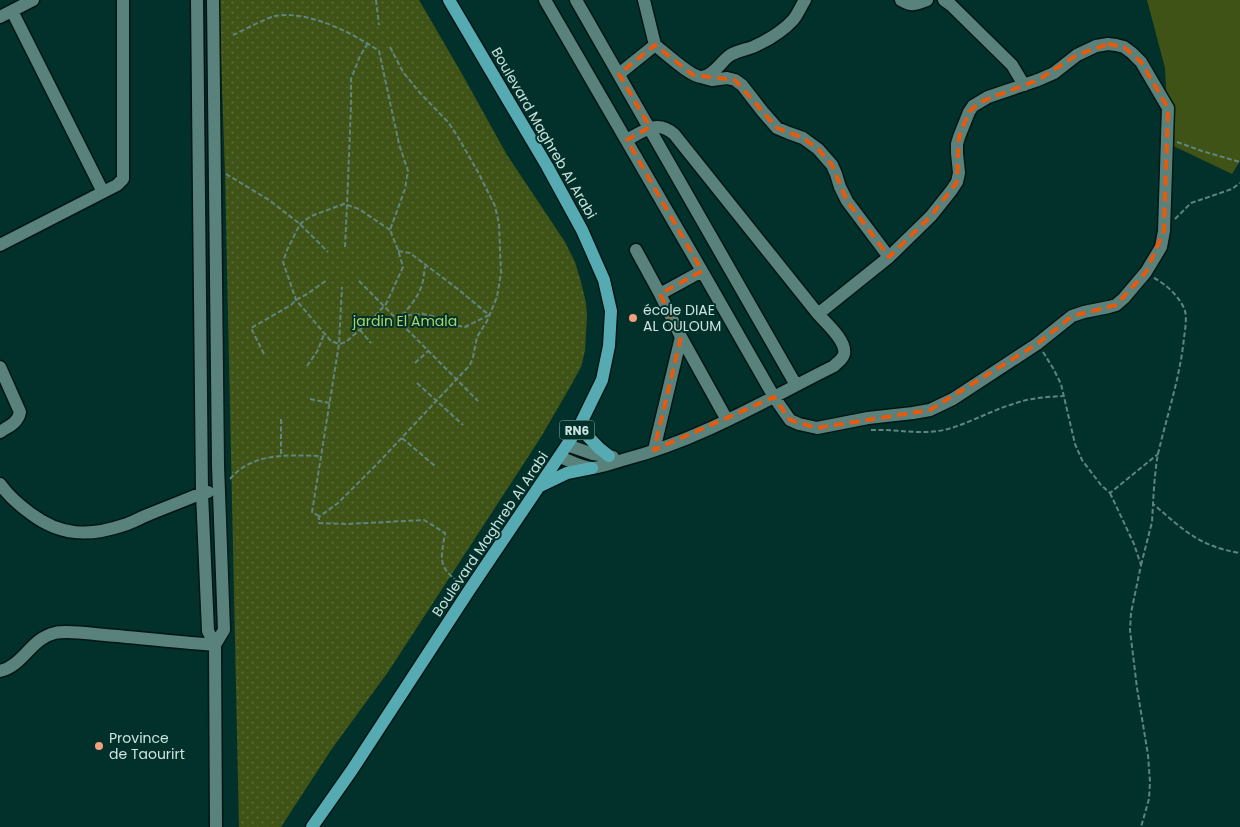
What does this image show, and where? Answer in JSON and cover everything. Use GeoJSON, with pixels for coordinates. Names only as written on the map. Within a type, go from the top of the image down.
{"type":"FeatureCollection","features":[{"type":"Feature","properties":{"kind":"main road","name":"Boulevard Maghreb Al Arabi"},"geometry":{"type":"LineString","coordinates":[[312,827],[352,770],[579,427],[602,380],[609,346],[611,311],[604,280],[582,230],[450,0]]}},
{"type":"Feature","properties":{"kind":"main road"},"geometry":{"type":"LineString","coordinates":[[579,427],[599,448],[610,456]]}},
{"type":"Feature","properties":{"kind":"main road"},"geometry":{"type":"LineString","coordinates":[[540,486],[567,474],[592,468]]}},
{"type":"Feature","properties":{"kind":"street"},"geometry":{"type":"LineString","coordinates":[[33,0],[6,14],[103,192]]}},
{"type":"Feature","properties":{"kind":"street"},"geometry":{"type":"LineString","coordinates":[[0,245],[118,184],[123,179],[122,0]]}},
{"type":"Feature","properties":{"kind":"street"},"geometry":{"type":"LineString","coordinates":[[197,0],[202,493],[208,631],[215,645],[216,827]]}},
{"type":"Feature","properties":{"kind":"street"},"geometry":{"type":"LineString","coordinates":[[213,0],[218,465],[224,630],[215,645]]}},
{"type":"Feature","properties":{"kind":"street"},"geometry":{"type":"LineString","coordinates":[[545,0],[774,397],[790,420],[817,428],[868,418],[930,410],[953,399],[1037,344],[1072,316],[1116,305],[1132,290],[1146,272],[1161,247],[1164,231],[1168,138],[1168,108],[1141,62],[1124,47],[1108,44],[1096,46],[1077,55],[1054,72],[1038,80],[988,97],[973,106],[957,144],[959,174],[957,182],[951,191],[930,216],[889,257],[818,314]]}},
{"type":"Feature","properties":{"kind":"street"},"geometry":{"type":"LineString","coordinates":[[576,0],[796,385]]}},
{"type":"Feature","properties":{"kind":"street"},"geometry":{"type":"LineString","coordinates":[[644,0],[654,44],[693,75],[712,80],[727,78],[735,80],[742,85],[778,128],[803,138],[818,149],[832,165],[847,201],[889,257]]}},
{"type":"Feature","properties":{"kind":"street"},"geometry":{"type":"LineString","coordinates":[[701,77],[709,74],[734,53],[754,46],[785,27],[794,19],[805,0]]}},
{"type":"Feature","properties":{"kind":"street"},"geometry":{"type":"LineString","coordinates":[[901,0],[914,5],[927,0]]}},
{"type":"Feature","properties":{"kind":"street"},"geometry":{"type":"LineString","coordinates":[[944,0],[1012,65],[1024,85]]}},
{"type":"Feature","properties":{"kind":"street"},"geometry":{"type":"LineString","coordinates":[[619,74],[654,44]]}},
{"type":"Feature","properties":{"kind":"street"},"geometry":{"type":"LineString","coordinates":[[560,457],[592,468],[654,450],[728,420],[774,397],[834,366],[841,360],[844,354],[844,345],[840,338],[818,314],[674,134],[668,129],[660,127],[650,128],[627,140]]}},
{"type":"Feature","properties":{"kind":"street"},"geometry":{"type":"LineString","coordinates":[[636,250],[681,337],[728,420]]}},
{"type":"Feature","properties":{"kind":"street"},"geometry":{"type":"LineString","coordinates":[[660,294],[702,271]]}},
{"type":"Feature","properties":{"kind":"street"},"geometry":{"type":"LineString","coordinates":[[654,450],[681,337]]}},
{"type":"Feature","properties":{"kind":"street"},"geometry":{"type":"LineString","coordinates":[[200,361],[218,361]]}},
{"type":"Feature","properties":{"kind":"street"},"geometry":{"type":"LineString","coordinates":[[0,367],[20,412],[16,422],[0,432]]}},
{"type":"Feature","properties":{"kind":"street"},"geometry":{"type":"LineString","coordinates":[[567,445],[593,454],[631,458]]}},
{"type":"Feature","properties":{"kind":"street"},"geometry":{"type":"LineString","coordinates":[[0,484],[21,506],[48,524],[74,532],[91,533],[126,525],[202,493],[220,490]]}},
{"type":"Feature","properties":{"kind":"street"},"geometry":{"type":"LineString","coordinates":[[0,671],[7,670],[13,666],[36,642],[46,636],[62,632],[215,645]]}},
{"type":"Feature","properties":{"kind":"path"},"geometry":{"type":"LineString","coordinates":[[376,0],[379,25]]}},
{"type":"Feature","properties":{"kind":"path"},"geometry":{"type":"LineString","coordinates":[[233,35],[275,16],[297,16],[319,20],[368,43],[379,51],[399,144],[408,171],[405,189],[390,230]]}},
{"type":"Feature","properties":{"kind":"path"},"geometry":{"type":"LineString","coordinates":[[345,247],[351,79],[360,56],[368,43]]}},
{"type":"Feature","properties":{"kind":"path"},"geometry":{"type":"LineString","coordinates":[[319,517],[338,503],[470,365],[477,337],[497,297],[501,273],[499,224],[495,206],[458,137],[448,122],[403,72],[390,47]]}},
{"type":"Feature","properties":{"kind":"path"},"geometry":{"type":"LineString","coordinates":[[1168,138],[1202,151],[1240,162]]}},
{"type":"Feature","properties":{"kind":"path"},"geometry":{"type":"LineString","coordinates":[[215,167],[269,200],[300,224],[328,252]]}},
{"type":"Feature","properties":{"kind":"path"},"geometry":{"type":"LineString","coordinates":[[1164,231],[1191,203],[1232,189],[1240,183]]}},
{"type":"Feature","properties":{"kind":"path"},"geometry":{"type":"LineString","coordinates":[[344,204],[359,209],[390,230],[403,267],[392,294],[384,306],[346,342],[339,344],[330,341],[296,300],[283,262],[300,224],[311,216],[344,204]]}},
{"type":"Feature","properties":{"kind":"path"},"geometry":{"type":"LineString","coordinates":[[398,252],[410,253],[489,315]]}},
{"type":"Feature","properties":{"kind":"path"},"geometry":{"type":"LineString","coordinates":[[399,322],[419,294],[425,266]]}},
{"type":"Feature","properties":{"kind":"path"},"geometry":{"type":"LineString","coordinates":[[1141,827],[1149,799],[1150,782],[1146,739],[1130,630],[1131,613],[1152,522],[1158,454],[1176,389],[1185,327],[1184,311],[1176,296],[1162,282],[1146,272]]}},
{"type":"Feature","properties":{"kind":"path"},"geometry":{"type":"LineString","coordinates":[[264,354],[251,328],[292,305],[296,300],[326,280]]}},
{"type":"Feature","properties":{"kind":"path"},"geometry":{"type":"LineString","coordinates":[[359,281],[478,402]]}},
{"type":"Feature","properties":{"kind":"path"},"geometry":{"type":"LineString","coordinates":[[319,517],[312,512],[312,506],[339,344],[342,287]]}},
{"type":"Feature","properties":{"kind":"path"},"geometry":{"type":"LineString","coordinates":[[399,322],[409,316],[423,314],[437,317],[449,324],[465,327],[489,315]]}},
{"type":"Feature","properties":{"kind":"path"},"geometry":{"type":"LineString","coordinates":[[360,330],[372,343]]}},
{"type":"Feature","properties":{"kind":"path"},"geometry":{"type":"LineString","coordinates":[[307,366],[318,350],[324,334]]}},
{"type":"Feature","properties":{"kind":"path"},"geometry":{"type":"LineString","coordinates":[[1037,344],[1061,384],[1075,444],[1082,460],[1101,485],[1110,493],[1134,544],[1141,565]]}},
{"type":"Feature","properties":{"kind":"path"},"geometry":{"type":"LineString","coordinates":[[415,363],[428,351]]}},
{"type":"Feature","properties":{"kind":"path"},"geometry":{"type":"LineString","coordinates":[[417,383],[463,425]]}},
{"type":"Feature","properties":{"kind":"path"},"geometry":{"type":"LineString","coordinates":[[868,430],[913,433],[944,430],[1029,399],[1063,396]]}},
{"type":"Feature","properties":{"kind":"path"},"geometry":{"type":"LineString","coordinates":[[310,399],[330,403]]}},
{"type":"Feature","properties":{"kind":"path"},"geometry":{"type":"LineString","coordinates":[[281,419],[281,455]]}},
{"type":"Feature","properties":{"kind":"path"},"geometry":{"type":"LineString","coordinates":[[402,438],[435,466]]}},
{"type":"Feature","properties":{"kind":"path"},"geometry":{"type":"LineString","coordinates":[[1110,493],[1158,454]]}},
{"type":"Feature","properties":{"kind":"path"},"geometry":{"type":"LineString","coordinates":[[220,490],[234,474],[262,459],[281,455],[320,456]]}},
{"type":"Feature","properties":{"kind":"path"},"geometry":{"type":"LineString","coordinates":[[1153,504],[1187,533],[1197,539],[1223,550],[1240,553]]}},
{"type":"Feature","properties":{"kind":"path"},"geometry":{"type":"LineString","coordinates":[[319,517],[319,523],[348,524],[424,520],[445,533],[441,559],[449,574],[470,589]]}},
{"type":"Feature","properties":{"kind":"highlighted area"},"geometry":{"type":"Polygon","coordinates":[[[1108,44],[1124,47],[1141,62],[1168,108],[1164,231],[1146,272],[1116,305],[1072,316],[1037,344],[930,410],[817,428],[790,420],[774,397],[654,450],[681,337],[660,294],[702,271],[627,140],[650,127],[619,74],[655,45],[693,75],[735,80],[777,128],[803,138],[818,149],[832,165],[847,201],[889,257],[931,216],[957,182],[959,137],[969,112],[980,102],[1038,80],[1077,55],[1108,44]]]}},
{"type":"Feature","properties":{"kind":"green space","name":"jardin El Amala"},"geometry":{"type":"Polygon","coordinates":[[[219,0],[419,0],[507,155],[565,242],[575,262],[586,303],[587,315],[585,351],[581,367],[541,437],[388,672],[331,750],[281,827],[239,827],[225,173],[219,0]]]}},
{"type":"Feature","properties":{"kind":"green space"},"geometry":{"type":"Polygon","coordinates":[[[1147,0],[1240,0],[1240,161],[1232,174],[1169,144],[1165,68],[1147,0]]]}},
{"type":"Feature","properties":{"kind":"place","name":"école DIAE AL OULOUM"},"geometry":{"type":"Point","coordinates":[633,318]}},
{"type":"Feature","properties":{"kind":"place","name":"Province de Taourirt"},"geometry":{"type":"Point","coordinates":[99,746]}}]}
